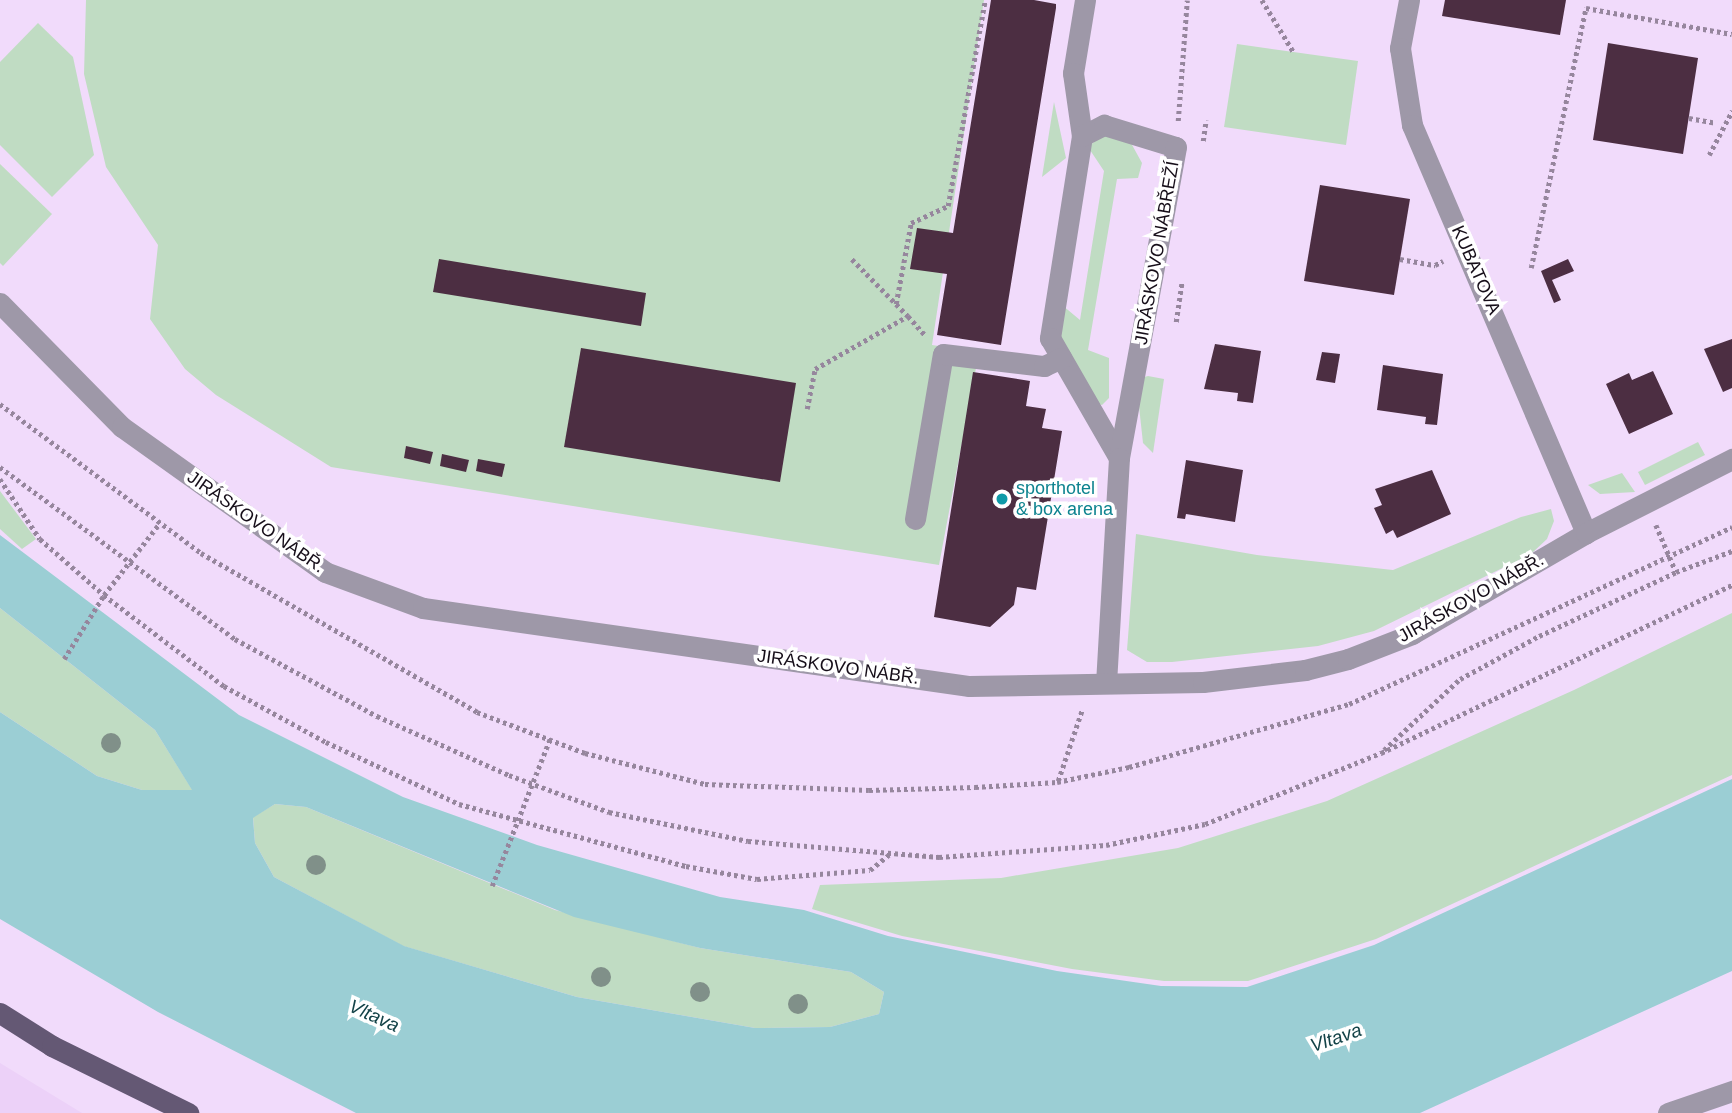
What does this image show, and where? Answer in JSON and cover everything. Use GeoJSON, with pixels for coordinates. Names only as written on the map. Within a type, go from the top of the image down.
{"type":"FeatureCollection","features":[{"type":"Feature","properties":{"kind":"main road"},"geometry":{"type":"LineString","coordinates":[[0,1013],[52,1046],[188,1113]]}},
{"type":"Feature","properties":{"kind":"street"},"geometry":{"type":"LineString","coordinates":[[1085,0],[1073,73],[1082,136],[1050,338],[1119,458]]}},
{"type":"Feature","properties":{"kind":"street","name":"KUBATOVA"},"geometry":{"type":"LineString","coordinates":[[1409,0],[1400,48],[1412,125],[1486,293],[1586,533]]}},
{"type":"Feature","properties":{"kind":"street","name":"JIRÁSKOVO NÁBŘEŽÍ"},"geometry":{"type":"LineString","coordinates":[[1082,136],[1104,125],[1176,147],[1119,458],[1098,683]]}},
{"type":"Feature","properties":{"kind":"street","name":"JIRÁSKOVO NÁBŘ."},"geometry":{"type":"LineString","coordinates":[[0,303],[122,427],[325,572],[423,608],[969,686],[1243,678],[1348,659],[1412,634],[1586,533],[1732,459]]}},
{"type":"Feature","properties":{"kind":"street"},"geometry":{"type":"LineString","coordinates":[[915,519],[943,354],[1044,366],[1061,358]]}},
{"type":"Feature","properties":{"kind":"street"},"geometry":{"type":"LineString","coordinates":[[1668,1113],[1732,1091]]}},
{"type":"Feature","properties":{"kind":"path"},"geometry":{"type":"LineString","coordinates":[[896,304],[911,223],[948,206],[985,0]]}},
{"type":"Feature","properties":{"kind":"path"},"geometry":{"type":"LineString","coordinates":[[1176,147],[1186,0]]}},
{"type":"Feature","properties":{"kind":"path"},"geometry":{"type":"LineString","coordinates":[[1262,0],[1293,51]]}},
{"type":"Feature","properties":{"kind":"path"},"geometry":{"type":"LineString","coordinates":[[1531,268],[1586,5],[1732,33]]}},
{"type":"Feature","properties":{"kind":"path"},"geometry":{"type":"LineString","coordinates":[[1709,155],[1732,111]]}},
{"type":"Feature","properties":{"kind":"path"},"geometry":{"type":"LineString","coordinates":[[1689,118],[1716,123]]}},
{"type":"Feature","properties":{"kind":"path"},"geometry":{"type":"LineString","coordinates":[[1400,259],[1435,265],[1467,250]]}},
{"type":"Feature","properties":{"kind":"path"},"geometry":{"type":"LineString","coordinates":[[852,259],[943,354]]}},
{"type":"Feature","properties":{"kind":"path"},"geometry":{"type":"LineString","coordinates":[[807,409],[815,369],[908,316]]}},
{"type":"Feature","properties":{"kind":"path"},"geometry":{"type":"LineString","coordinates":[[0,467],[127,564],[235,639],[342,697],[531,783],[609,812],[748,841],[939,857],[1106,845],[1205,824],[1381,753],[1732,585]]}},
{"type":"Feature","properties":{"kind":"path"},"geometry":{"type":"LineString","coordinates":[[0,479],[40,539],[104,595],[224,686],[326,742],[459,804],[686,866],[757,879],[870,870],[891,853]]}},
{"type":"Feature","properties":{"kind":"path"},"geometry":{"type":"LineString","coordinates":[[64,659],[104,595],[159,524]]}},
{"type":"Feature","properties":{"kind":"path"},"geometry":{"type":"LineString","coordinates":[[1657,528],[1676,572]]}},
{"type":"Feature","properties":{"kind":"path"},"geometry":{"type":"LineString","coordinates":[[1381,753],[1460,679],[1539,636],[1676,572],[1732,551]]}},
{"type":"Feature","properties":{"kind":"path"},"geometry":{"type":"LineString","coordinates":[[1057,782],[1098,683]]}},
{"type":"Feature","properties":{"kind":"path"},"geometry":{"type":"LineString","coordinates":[[492,886],[512,836],[515,821],[550,739]]}},
{"type":"Feature","properties":{"kind":"shaded area"},"geometry":{"type":"Polygon","coordinates":[[[86,0],[984,0],[932,345],[979,352],[939,565],[331,467],[216,395],[185,369],[150,319],[158,245],[106,167],[84,74],[86,0]]]}},
{"type":"Feature","properties":{"kind":"shaded area"},"geometry":{"type":"Polygon","coordinates":[[[38,23],[73,57],[94,155],[52,197],[0,145],[0,62],[38,23]]]}},
{"type":"Feature","properties":{"kind":"shaded area"},"geometry":{"type":"Polygon","coordinates":[[[1237,44],[1358,61],[1346,145],[1224,127],[1237,44]]]}},
{"type":"Feature","properties":{"kind":"shaded area"},"geometry":{"type":"Polygon","coordinates":[[[1054,102],[1066,158],[1042,177],[1054,102]]]}},
{"type":"Feature","properties":{"kind":"shaded area"},"geometry":{"type":"Polygon","coordinates":[[[1107,131],[1131,143],[1142,163],[1138,178],[1117,179],[1088,350],[1109,358],[1109,398],[1102,405],[1095,403],[1059,341],[1062,305],[1080,320],[1104,171],[1088,147],[1107,131]]]}},
{"type":"Feature","properties":{"kind":"shaded area"},"geometry":{"type":"Polygon","coordinates":[[[0,164],[52,214],[3,266],[0,263],[0,164]]]}},
{"type":"Feature","properties":{"kind":"shaded area"},"geometry":{"type":"Polygon","coordinates":[[[1148,376],[1164,379],[1153,453],[1143,443],[1137,388],[1141,378],[1148,376]]]}},
{"type":"Feature","properties":{"kind":"shaded area"},"geometry":{"type":"Polygon","coordinates":[[[1698,442],[1705,455],[1645,485],[1638,472],[1698,442]]]}},
{"type":"Feature","properties":{"kind":"shaded area"},"geometry":{"type":"Polygon","coordinates":[[[1622,473],[1635,492],[1600,494],[1588,485],[1622,473]]]}},
{"type":"Feature","properties":{"kind":"shaded area"},"geometry":{"type":"Polygon","coordinates":[[[0,491],[36,539],[22,549],[0,529],[0,491]]]}},
{"type":"Feature","properties":{"kind":"shaded area"},"geometry":{"type":"Polygon","coordinates":[[[1551,509],[1554,521],[1547,539],[1531,554],[1374,631],[1318,646],[1172,662],[1147,662],[1127,650],[1136,534],[1257,555],[1393,570],[1521,517],[1551,509]]]}},
{"type":"Feature","properties":{"kind":"shaded area"},"geometry":{"type":"Polygon","coordinates":[[[0,608],[155,730],[193,791],[142,790],[97,776],[0,712],[0,608]]]}},
{"type":"Feature","properties":{"kind":"shaded area"},"geometry":{"type":"Polygon","coordinates":[[[1732,613],[1732,775],[1376,939],[1248,981],[1164,981],[1072,969],[902,936],[812,909],[820,885],[1001,878],[1178,848],[1327,801],[1574,690],[1732,613]]]}},
{"type":"Feature","properties":{"kind":"shaded area"},"geometry":{"type":"Polygon","coordinates":[[[275,804],[306,807],[555,910],[700,948],[851,972],[884,992],[879,1014],[830,1027],[755,1028],[577,997],[403,946],[274,877],[255,843],[253,817],[275,804]]]}},
{"type":"Feature","properties":{"kind":"shaded area"},"geometry":{"type":"Polygon","coordinates":[[[0,1063],[82,1113],[0,1113],[0,1063]]]}},
{"type":"Feature","properties":{"kind":"water","name":"Vltava"},"geometry":{"type":"Polygon","coordinates":[[[0,535],[239,715],[403,797],[537,845],[720,897],[804,910],[888,936],[1057,971],[1161,986],[1247,987],[1374,945],[1732,779],[1732,971],[1420,1113],[356,1113],[158,1012],[0,919],[0,712],[97,776],[142,790],[192,790],[155,730],[0,608],[0,535]],[[275,804],[253,818],[255,843],[274,877],[404,946],[577,997],[755,1028],[830,1027],[879,1014],[884,992],[851,972],[700,948],[574,917],[306,807],[275,804]]]}},
{"type":"Feature","properties":{"kind":"building"},"geometry":{"type":"Polygon","coordinates":[[[991,0],[1034,0],[1056,4],[1001,345],[937,335],[947,274],[910,269],[917,228],[953,233],[991,0]]]}},
{"type":"Feature","properties":{"kind":"building"},"geometry":{"type":"Polygon","coordinates":[[[1445,0],[1566,0],[1560,35],[1442,16],[1445,0]]]}},
{"type":"Feature","properties":{"kind":"building"},"geometry":{"type":"Polygon","coordinates":[[[1608,43],[1698,58],[1683,154],[1593,140],[1608,43]]]}},
{"type":"Feature","properties":{"kind":"building"},"geometry":{"type":"Polygon","coordinates":[[[1320,185],[1410,199],[1394,295],[1304,281],[1320,185]]]}},
{"type":"Feature","properties":{"kind":"building"},"geometry":{"type":"Polygon","coordinates":[[[439,259],[646,293],[641,326],[433,292],[439,259]]]}},
{"type":"Feature","properties":{"kind":"building"},"geometry":{"type":"Polygon","coordinates":[[[1568,259],[1574,271],[1552,280],[1561,300],[1554,303],[1541,271],[1568,259]]]}},
{"type":"Feature","properties":{"kind":"building"},"geometry":{"type":"Polygon","coordinates":[[[1732,339],[1732,388],[1723,392],[1704,349],[1732,339]]]}},
{"type":"Feature","properties":{"kind":"building"},"geometry":{"type":"Polygon","coordinates":[[[1215,344],[1261,351],[1253,403],[1237,401],[1238,393],[1204,389],[1215,344]]]}},
{"type":"Feature","properties":{"kind":"building"},"geometry":{"type":"Polygon","coordinates":[[[581,348],[796,383],[780,482],[564,447],[581,348]]]}},
{"type":"Feature","properties":{"kind":"building"},"geometry":{"type":"Polygon","coordinates":[[[1322,352],[1340,354],[1335,383],[1316,380],[1322,352]]]}},
{"type":"Feature","properties":{"kind":"building"},"geometry":{"type":"Polygon","coordinates":[[[1383,365],[1443,374],[1437,425],[1425,424],[1426,417],[1377,410],[1383,365]]]}},
{"type":"Feature","properties":{"kind":"building"},"geometry":{"type":"Polygon","coordinates":[[[1653,371],[1673,414],[1629,434],[1606,384],[1629,373],[1632,380],[1653,371]]]}},
{"type":"Feature","properties":{"kind":"building","name":"sporthotel & box arena"},"geometry":{"type":"Polygon","coordinates":[[[973,372],[1030,381],[1026,406],[1046,409],[1042,428],[1062,431],[1036,590],[1017,587],[1014,605],[990,627],[934,617],[973,372]]]}},
{"type":"Feature","properties":{"kind":"building"},"geometry":{"type":"Polygon","coordinates":[[[406,446],[433,452],[430,464],[404,458],[406,446]]]}},
{"type":"Feature","properties":{"kind":"building"},"geometry":{"type":"Polygon","coordinates":[[[442,454],[469,460],[466,472],[440,466],[442,454]]]}},
{"type":"Feature","properties":{"kind":"building"},"geometry":{"type":"Polygon","coordinates":[[[478,459],[505,464],[502,477],[476,471],[478,459]]]}},
{"type":"Feature","properties":{"kind":"building"},"geometry":{"type":"Polygon","coordinates":[[[1186,460],[1243,470],[1235,522],[1186,514],[1185,519],[1177,518],[1186,460]]]}},
{"type":"Feature","properties":{"kind":"building"},"geometry":{"type":"Polygon","coordinates":[[[1432,470],[1451,514],[1397,538],[1393,530],[1386,534],[1374,508],[1382,505],[1375,489],[1432,470]]]}},
{"type":"Feature","properties":{"kind":"place","name":"sporthotel & box arena"},"geometry":{"type":"Point","coordinates":[1002,499]}}]}
